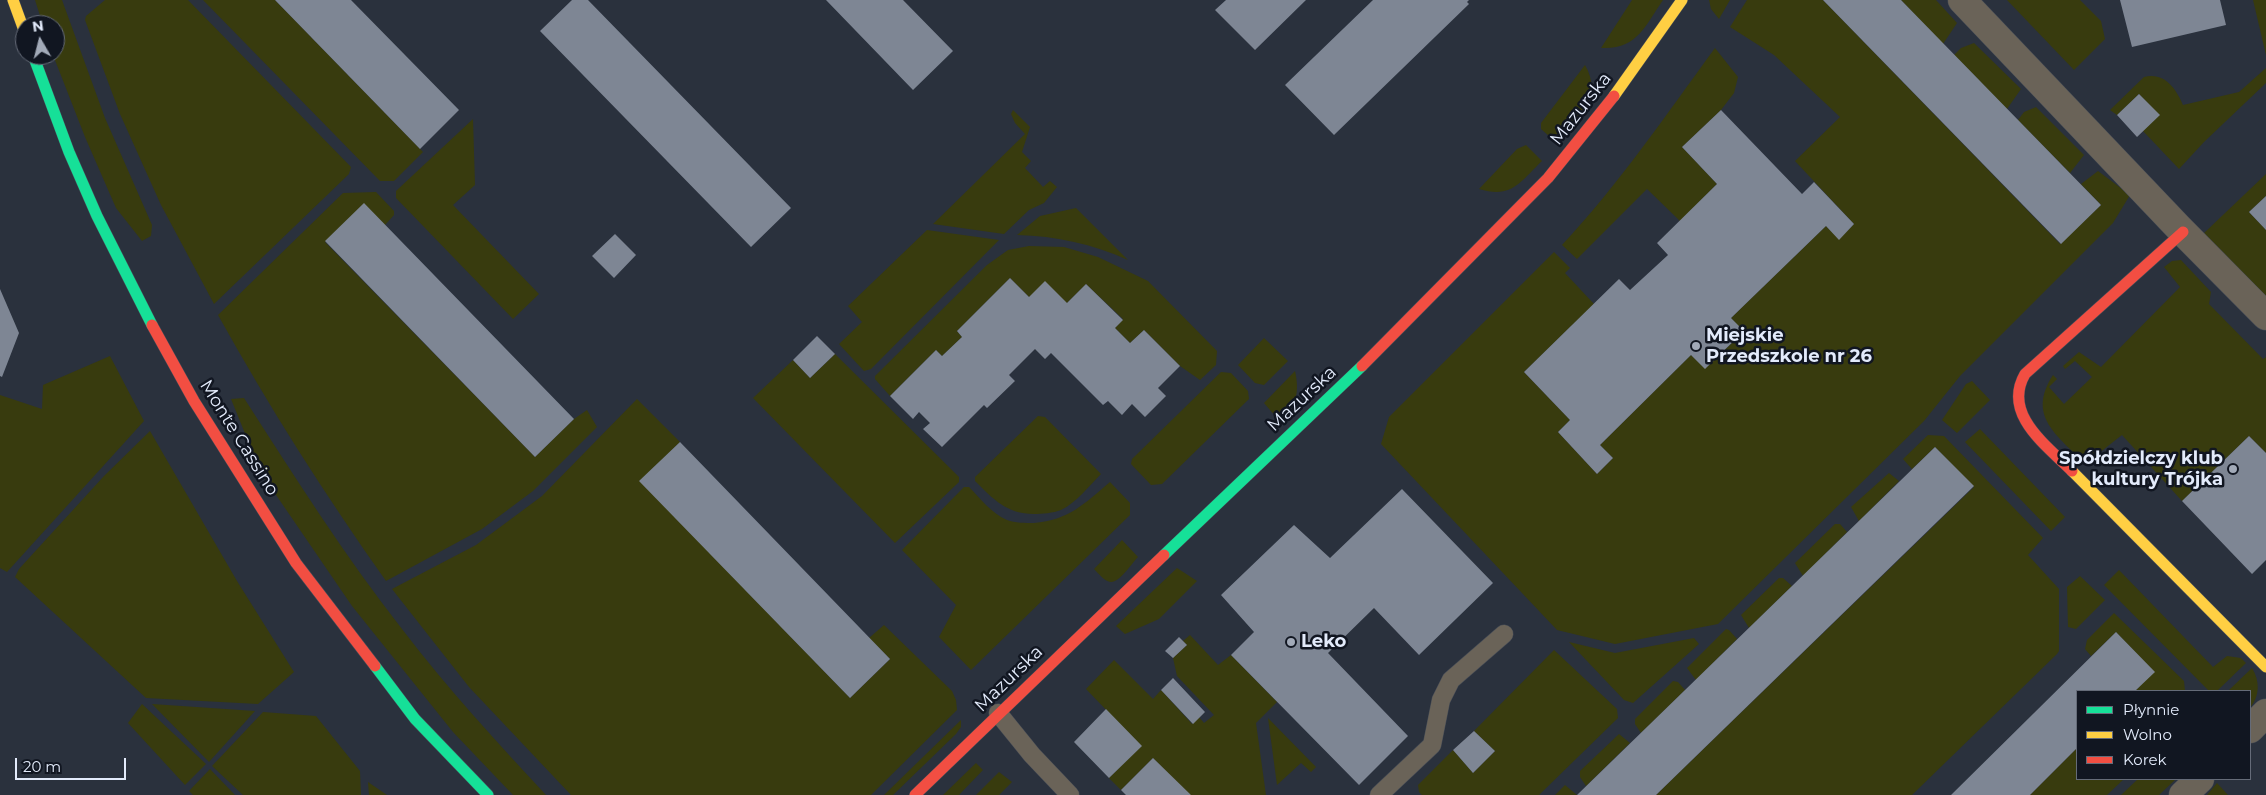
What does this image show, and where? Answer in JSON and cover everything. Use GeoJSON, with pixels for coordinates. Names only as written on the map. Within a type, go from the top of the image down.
{"type":"FeatureCollection","features":[{"type":"Feature","properties":{"kind":"street"},"geometry":{"type":"LineString","coordinates":[[13,0],[18,15]]}},
{"type":"Feature","properties":{"kind":"street","name":"Mazurska"},"geometry":{"type":"LineString","coordinates":[[915,795],[998,713],[1354,375],[1548,178],[1616,94],[1682,0]]}},
{"type":"Feature","properties":{"kind":"street"},"geometry":{"type":"LineString","coordinates":[[1962,0],[2183,232],[2266,316]]}},
{"type":"Feature","properties":{"kind":"street","name":"Monte Cassino"},"geometry":{"type":"LineString","coordinates":[[37,65],[69,152],[97,216],[151,324],[194,401],[296,563],[415,719],[488,795]]}},
{"type":"Feature","properties":{"kind":"street"},"geometry":{"type":"LineString","coordinates":[[2183,232],[2025,374],[2016,394],[2018,405],[2022,418],[2038,437],[2266,667]]}},
{"type":"Feature","properties":{"kind":"street"},"geometry":{"type":"LineString","coordinates":[[2251,728],[2266,713]]}},
{"type":"Feature","properties":{"kind":"street"},"geometry":{"type":"LineString","coordinates":[[2183,795],[2199,780]]}},
{"type":"Feature","properties":{"kind":"lane"},"geometry":{"type":"LineString","coordinates":[[1379,795],[1432,745],[1441,700],[1451,680],[1504,634]]}},
{"type":"Feature","properties":{"kind":"lane"},"geometry":{"type":"LineString","coordinates":[[998,713],[1032,755],[1070,795]]}},
{"type":"Feature","properties":{"kind":"green space"},"geometry":{"type":"Polygon","coordinates":[[[35,0],[62,0],[105,118],[152,225],[151,236],[142,241],[116,208],[85,137],[57,65],[65,65],[65,15],[40,15],[35,0]]]}},
{"type":"Feature","properties":{"kind":"green space"},"geometry":{"type":"Polygon","coordinates":[[[105,0],[188,0],[351,167],[349,174],[214,304],[161,205],[120,114],[85,20],[86,16],[105,0]]]}},
{"type":"Feature","properties":{"kind":"green space"},"geometry":{"type":"Polygon","coordinates":[[[203,0],[275,0],[423,152],[394,181],[380,181],[203,0]]]}},
{"type":"Feature","properties":{"kind":"green space"},"geometry":{"type":"Polygon","coordinates":[[[1632,0],[1663,0],[1645,27],[1632,41],[1613,48],[1601,48],[1632,0]]]}},
{"type":"Feature","properties":{"kind":"green space"},"geometry":{"type":"Polygon","coordinates":[[[1709,0],[1730,0],[1719,19],[1711,9],[1709,0]]]}},
{"type":"Feature","properties":{"kind":"green space","name":"Miejskie Przedszkole nr 26"},"geometry":{"type":"Polygon","coordinates":[[[1747,0],[1823,0],[2060,244],[2101,205],[2081,184],[2098,171],[2130,195],[2113,223],[1960,376],[1924,421],[1718,624],[1615,644],[1557,630],[1381,444],[1389,417],[1554,252],[1570,268],[1565,273],[1594,304],[1524,372],[1570,420],[1558,432],[1597,474],[1613,458],[1600,445],[1691,355],[1705,368],[1744,332],[1731,318],[1826,226],[1839,239],[1854,224],[1795,161],[1840,117],[1774,55],[1730,27],[1747,0]]]}},
{"type":"Feature","properties":{"kind":"green space"},"geometry":{"type":"Polygon","coordinates":[[[1901,0],[1936,0],[1957,23],[1943,44],[1901,0]]]}},
{"type":"Feature","properties":{"kind":"green space"},"geometry":{"type":"Polygon","coordinates":[[[2007,0],[2080,0],[2101,21],[2105,39],[2074,70],[2007,0]]]}},
{"type":"Feature","properties":{"kind":"green space"},"geometry":{"type":"Polygon","coordinates":[[[2253,0],[2266,0],[2266,55],[2253,0]]]}},
{"type":"Feature","properties":{"kind":"green space"},"geometry":{"type":"Polygon","coordinates":[[[1974,43],[2021,89],[2007,109],[1954,55],[1961,48],[1974,43]]]}},
{"type":"Feature","properties":{"kind":"green space"},"geometry":{"type":"Polygon","coordinates":[[[1715,48],[1738,77],[1734,93],[1721,110],[1682,147],[1717,184],[1680,221],[1647,189],[1577,259],[1562,245],[1623,174],[1715,48]]]}},
{"type":"Feature","properties":{"kind":"green space"},"geometry":{"type":"Polygon","coordinates":[[[1585,65],[1590,77],[1590,98],[1580,117],[1558,144],[1541,129],[1541,123],[1585,65]]]}},
{"type":"Feature","properties":{"kind":"green space"},"geometry":{"type":"Polygon","coordinates":[[[2266,68],[2266,83],[2204,142],[2179,169],[2143,131],[2159,115],[2139,94],[2117,115],[2110,110],[2144,77],[2151,76],[2164,79],[2177,93],[2183,105],[2239,92],[2266,68]]]}},
{"type":"Feature","properties":{"kind":"green space"},"geometry":{"type":"Polygon","coordinates":[[[2036,107],[2084,155],[2070,173],[2018,120],[2024,112],[2036,107]]]}},
{"type":"Feature","properties":{"kind":"green space"},"geometry":{"type":"Polygon","coordinates":[[[1013,110],[1030,127],[1022,152],[1031,161],[1025,168],[1043,187],[1050,181],[1057,187],[1044,203],[1029,210],[1004,234],[933,224],[1025,134],[1015,123],[1011,114],[1013,110]]]}},
{"type":"Feature","properties":{"kind":"green space"},"geometry":{"type":"Polygon","coordinates":[[[473,119],[475,185],[453,205],[539,294],[513,319],[396,198],[396,191],[473,119]]]}},
{"type":"Feature","properties":{"kind":"green space"},"geometry":{"type":"Polygon","coordinates":[[[1526,145],[1542,161],[1521,182],[1515,187],[1500,192],[1479,189],[1517,149],[1526,145]]]}},
{"type":"Feature","properties":{"kind":"green space"},"geometry":{"type":"Polygon","coordinates":[[[2266,174],[2266,196],[2249,212],[2266,230],[2266,299],[2203,234],[2266,174]]]}},
{"type":"Feature","properties":{"kind":"green space"},"geometry":{"type":"Polygon","coordinates":[[[376,192],[394,211],[394,215],[385,225],[364,204],[325,242],[535,457],[574,419],[587,410],[597,427],[533,491],[482,529],[386,581],[298,450],[218,315],[343,193],[376,192]]]}},
{"type":"Feature","properties":{"kind":"green space"},"geometry":{"type":"Polygon","coordinates":[[[1076,208],[1128,260],[1101,249],[1074,242],[1046,237],[1017,235],[1040,216],[1076,208]]]}},
{"type":"Feature","properties":{"kind":"green space"},"geometry":{"type":"Polygon","coordinates":[[[927,230],[999,240],[871,369],[864,371],[839,344],[862,322],[848,306],[927,230]]]}},
{"type":"Feature","properties":{"kind":"green space"},"geometry":{"type":"Polygon","coordinates":[[[1029,246],[1064,247],[1098,257],[1148,281],[1217,351],[1216,365],[1200,380],[1180,366],[1144,330],[1130,343],[1115,328],[1123,319],[1086,284],[1067,303],[1029,297],[1010,278],[957,331],[962,337],[942,356],[936,350],[890,396],[875,379],[875,376],[987,265],[1008,250],[1029,246]]]}},
{"type":"Feature","properties":{"kind":"green space"},"geometry":{"type":"Polygon","coordinates":[[[2181,260],[2211,292],[2209,304],[2263,359],[2266,357],[2266,453],[2249,436],[2182,501],[2122,435],[2085,464],[2049,424],[2044,414],[2043,403],[2046,390],[2053,375],[2057,379],[2049,387],[2064,404],[2092,377],[2075,361],[2065,369],[2063,366],[2079,352],[2101,367],[2180,287],[2164,267],[2172,261],[2181,260]]]}},
{"type":"Feature","properties":{"kind":"green space"},"geometry":{"type":"Polygon","coordinates":[[[1264,338],[1288,361],[1264,385],[1255,383],[1238,365],[1264,338]]]}},
{"type":"Feature","properties":{"kind":"green space"},"geometry":{"type":"Polygon","coordinates":[[[835,354],[959,477],[959,482],[895,543],[753,398],[793,360],[810,378],[835,354]]]}},
{"type":"Feature","properties":{"kind":"green space"},"geometry":{"type":"Polygon","coordinates":[[[110,356],[144,421],[7,572],[0,568],[0,395],[42,409],[43,385],[110,356]]]}},
{"type":"Feature","properties":{"kind":"green space"},"geometry":{"type":"Polygon","coordinates":[[[1295,371],[1297,390],[1292,407],[1283,417],[1276,417],[1264,403],[1295,371]]]}},
{"type":"Feature","properties":{"kind":"green space"},"geometry":{"type":"Polygon","coordinates":[[[1221,372],[1231,373],[1248,391],[1249,399],[1162,484],[1151,485],[1131,464],[1132,459],[1221,372]]]}},
{"type":"Feature","properties":{"kind":"green space"},"geometry":{"type":"Polygon","coordinates":[[[1972,381],[1990,400],[1957,433],[1942,420],[1966,384],[1972,381]]]}},
{"type":"Feature","properties":{"kind":"green space"},"geometry":{"type":"Polygon","coordinates":[[[244,398],[360,573],[419,651],[490,734],[546,795],[513,795],[453,732],[352,606],[261,473],[231,399],[244,398]]]}},
{"type":"Feature","properties":{"kind":"green space"},"geometry":{"type":"Polygon","coordinates":[[[637,399],[680,442],[640,481],[850,698],[890,659],[869,638],[884,625],[952,691],[956,700],[957,710],[871,795],[571,795],[469,687],[392,589],[476,545],[542,496],[637,399]]]}},
{"type":"Feature","properties":{"kind":"green space"},"geometry":{"type":"Polygon","coordinates":[[[1038,416],[1045,417],[1101,474],[1067,507],[1044,514],[1024,513],[1008,508],[988,494],[975,481],[975,477],[1038,416]]]}},
{"type":"Feature","properties":{"kind":"green space"},"geometry":{"type":"Polygon","coordinates":[[[1980,429],[2065,517],[2051,531],[1965,442],[1980,429]]]}},
{"type":"Feature","properties":{"kind":"green space"},"geometry":{"type":"Polygon","coordinates":[[[150,431],[237,581],[294,672],[258,704],[146,698],[15,577],[19,569],[104,476],[150,431]]]}},
{"type":"Feature","properties":{"kind":"green space"},"geometry":{"type":"Polygon","coordinates":[[[1928,435],[1944,436],[2043,538],[2028,555],[2059,589],[2059,651],[2057,654],[1912,795],[1656,795],[1974,487],[1935,447],[1912,469],[1903,459],[1928,435]]]}},
{"type":"Feature","properties":{"kind":"green space"},"geometry":{"type":"Polygon","coordinates":[[[1889,473],[1899,481],[1859,521],[1851,507],[1889,473]]]}},
{"type":"Feature","properties":{"kind":"green space"},"geometry":{"type":"Polygon","coordinates":[[[1110,482],[1130,503],[1130,515],[971,670],[939,637],[956,605],[902,550],[964,487],[969,487],[996,514],[1007,520],[1034,523],[1067,515],[1084,504],[1110,482]]]}},
{"type":"Feature","properties":{"kind":"green space"},"geometry":{"type":"Polygon","coordinates":[[[1835,524],[1840,524],[1847,532],[1803,576],[1795,563],[1835,524]]]}},
{"type":"Feature","properties":{"kind":"green space"},"geometry":{"type":"Polygon","coordinates":[[[1122,540],[1138,557],[1118,579],[1111,582],[1106,581],[1094,569],[1122,540]]]}},
{"type":"Feature","properties":{"kind":"green space"},"geometry":{"type":"Polygon","coordinates":[[[1177,568],[1197,581],[1159,619],[1125,634],[1116,626],[1177,568]]]}},
{"type":"Feature","properties":{"kind":"green space"},"geometry":{"type":"Polygon","coordinates":[[[2119,570],[2213,667],[2227,656],[2241,658],[2246,663],[2218,690],[2208,690],[2104,585],[2119,570]]]}},
{"type":"Feature","properties":{"kind":"green space"},"geometry":{"type":"Polygon","coordinates":[[[2080,576],[2105,600],[2076,629],[2068,627],[2067,587],[2080,576]]]}},
{"type":"Feature","properties":{"kind":"green space"},"geometry":{"type":"Polygon","coordinates":[[[1779,578],[1783,578],[1792,586],[1749,628],[1741,615],[1779,578]]]}},
{"type":"Feature","properties":{"kind":"green space"},"geometry":{"type":"Polygon","coordinates":[[[2114,613],[2184,681],[2185,690],[2136,690],[2154,672],[2116,632],[2091,656],[2085,649],[2087,640],[2114,613]]]}},
{"type":"Feature","properties":{"kind":"green space"},"geometry":{"type":"Polygon","coordinates":[[[1726,629],[1737,639],[1696,680],[1687,668],[1726,629]]]}},
{"type":"Feature","properties":{"kind":"green space"},"geometry":{"type":"Polygon","coordinates":[[[1190,635],[1218,665],[1231,655],[1277,702],[1256,723],[1266,795],[1189,795],[1153,758],[1121,790],[1109,778],[1141,746],[1086,689],[1114,660],[1153,699],[1161,690],[1192,724],[1199,717],[1204,723],[1214,715],[1177,676],[1173,658],[1187,645],[1183,641],[1190,635]]]}},
{"type":"Feature","properties":{"kind":"green space"},"geometry":{"type":"Polygon","coordinates":[[[1694,638],[1699,644],[1633,703],[1624,700],[1569,642],[1615,653],[1694,638]]]}},
{"type":"Feature","properties":{"kind":"green space"},"geometry":{"type":"Polygon","coordinates":[[[1554,650],[1617,709],[1618,718],[1539,795],[1422,795],[1419,792],[1418,785],[1453,750],[1473,773],[1495,751],[1474,731],[1554,650]]]}},
{"type":"Feature","properties":{"kind":"green space"},"geometry":{"type":"Polygon","coordinates":[[[2252,668],[2258,688],[2256,699],[2251,706],[2251,690],[2229,690],[2252,668]]]}},
{"type":"Feature","properties":{"kind":"green space"},"geometry":{"type":"Polygon","coordinates":[[[1673,681],[1678,682],[1685,690],[1641,733],[1635,724],[1635,719],[1673,681]]]}},
{"type":"Feature","properties":{"kind":"green space"},"geometry":{"type":"Polygon","coordinates":[[[142,704],[206,764],[185,785],[128,723],[142,704]]]}},
{"type":"Feature","properties":{"kind":"green space"},"geometry":{"type":"Polygon","coordinates":[[[152,704],[255,711],[209,762],[152,704]]]}},
{"type":"Feature","properties":{"kind":"green space"},"geometry":{"type":"Polygon","coordinates":[[[263,712],[316,716],[360,771],[361,795],[243,795],[212,766],[263,712]]]}},
{"type":"Feature","properties":{"kind":"green space"},"geometry":{"type":"Polygon","coordinates":[[[1268,718],[1316,767],[1311,772],[1301,763],[1277,785],[1268,718]]]}},
{"type":"Feature","properties":{"kind":"green space"},"geometry":{"type":"Polygon","coordinates":[[[961,720],[961,727],[956,734],[893,795],[884,795],[961,720]]]}},
{"type":"Feature","properties":{"kind":"green space"},"geometry":{"type":"Polygon","coordinates":[[[1619,734],[1630,743],[1586,786],[1580,777],[1580,771],[1619,734]]]}},
{"type":"Feature","properties":{"kind":"green space"},"geometry":{"type":"Polygon","coordinates":[[[2076,749],[2076,780],[2123,780],[2107,795],[2030,795],[2076,749]]]}},
{"type":"Feature","properties":{"kind":"green space"},"geometry":{"type":"Polygon","coordinates":[[[976,763],[983,770],[959,795],[943,795],[976,763]]]}},
{"type":"Feature","properties":{"kind":"green space"},"geometry":{"type":"Polygon","coordinates":[[[210,769],[235,795],[193,795],[189,791],[210,769]]]}},
{"type":"Feature","properties":{"kind":"green space"},"geometry":{"type":"Polygon","coordinates":[[[999,772],[1012,782],[999,795],[976,795],[999,772]]]}},
{"type":"Feature","properties":{"kind":"green space"},"geometry":{"type":"Polygon","coordinates":[[[2137,780],[2175,780],[2159,795],[2121,795],[2137,780]]]}},
{"type":"Feature","properties":{"kind":"green space"},"geometry":{"type":"Polygon","coordinates":[[[368,782],[387,795],[369,795],[368,782]]]}},
{"type":"Feature","properties":{"kind":"green space"},"geometry":{"type":"Polygon","coordinates":[[[2217,783],[2228,795],[2207,795],[2217,783]]]}},
{"type":"Feature","properties":{"kind":"green space"},"geometry":{"type":"Polygon","coordinates":[[[1565,785],[1577,795],[1555,795],[1565,785]]]}},
{"type":"Feature","properties":{"kind":"building"},"geometry":{"type":"Polygon","coordinates":[[[275,0],[351,0],[459,110],[420,149],[275,0]]]}},
{"type":"Feature","properties":{"kind":"building"},"geometry":{"type":"Polygon","coordinates":[[[572,0],[588,0],[791,208],[751,247],[540,31],[572,0]]]}},
{"type":"Feature","properties":{"kind":"building"},"geometry":{"type":"Polygon","coordinates":[[[826,0],[903,0],[953,51],[913,90],[826,0]]]}},
{"type":"Feature","properties":{"kind":"building"},"geometry":{"type":"Polygon","coordinates":[[[1226,0],[1306,0],[1255,50],[1215,10],[1226,0]]]}},
{"type":"Feature","properties":{"kind":"building"},"geometry":{"type":"Polygon","coordinates":[[[1373,0],[1469,0],[1467,2],[1469,4],[1334,135],[1285,85],[1373,0]]]}},
{"type":"Feature","properties":{"kind":"building"},"geometry":{"type":"Polygon","coordinates":[[[1823,0],[1901,0],[2101,205],[2061,244],[1823,0]]]}},
{"type":"Feature","properties":{"kind":"building"},"geometry":{"type":"Polygon","coordinates":[[[2120,0],[2220,0],[2226,25],[2132,47],[2120,0]]]}},
{"type":"Feature","properties":{"kind":"building"},"geometry":{"type":"Polygon","coordinates":[[[2139,94],[2160,115],[2137,137],[2117,115],[2139,94]]]}},
{"type":"Feature","properties":{"kind":"building"},"geometry":{"type":"Polygon","coordinates":[[[1721,110],[1802,194],[1814,182],[1854,224],[1839,240],[1826,226],[1731,318],[1744,331],[1705,369],[1691,355],[1600,445],[1613,458],[1597,474],[1558,432],[1570,420],[1524,372],[1619,279],[1630,290],[1668,255],[1657,243],[1717,184],[1682,147],[1721,110]]]}},
{"type":"Feature","properties":{"kind":"building"},"geometry":{"type":"Polygon","coordinates":[[[2266,196],[2266,230],[2249,212],[2266,196]]]}},
{"type":"Feature","properties":{"kind":"building"},"geometry":{"type":"Polygon","coordinates":[[[364,203],[574,419],[535,457],[325,241],[364,203]]]}},
{"type":"Feature","properties":{"kind":"building"},"geometry":{"type":"Polygon","coordinates":[[[615,234],[636,255],[614,278],[592,256],[615,234]]]}},
{"type":"Feature","properties":{"kind":"building"},"geometry":{"type":"Polygon","coordinates":[[[1010,278],[1029,297],[1045,281],[1067,303],[1086,284],[1123,320],[1115,328],[1130,343],[1144,330],[1180,366],[1158,388],[1166,396],[1145,417],[1132,404],[1122,415],[1108,401],[1103,405],[1051,353],[1045,359],[1035,349],[1009,375],[1015,381],[987,408],[984,405],[942,447],[923,429],[930,423],[919,412],[913,419],[890,396],[936,350],[942,356],[962,337],[957,331],[1010,278]]]}},
{"type":"Feature","properties":{"kind":"building"},"geometry":{"type":"Polygon","coordinates":[[[0,289],[19,333],[2,377],[0,376],[0,289]]]}},
{"type":"Feature","properties":{"kind":"building"},"geometry":{"type":"Polygon","coordinates":[[[817,336],[835,354],[810,378],[793,360],[817,336]]]}},
{"type":"Feature","properties":{"kind":"building"},"geometry":{"type":"Polygon","coordinates":[[[2249,436],[2266,453],[2266,560],[2252,574],[2182,501],[2249,436]]]}},
{"type":"Feature","properties":{"kind":"building"},"geometry":{"type":"Polygon","coordinates":[[[680,442],[890,659],[850,698],[639,481],[680,442]]]}},
{"type":"Feature","properties":{"kind":"building"},"geometry":{"type":"Polygon","coordinates":[[[1935,447],[1974,486],[1656,795],[1577,795],[1935,447]]]}},
{"type":"Feature","properties":{"kind":"building","name":"Leko"},"geometry":{"type":"Polygon","coordinates":[[[1402,489],[1493,583],[1419,655],[1374,608],[1328,653],[1408,736],[1359,785],[1231,655],[1254,632],[1221,595],[1294,525],[1330,558],[1402,489]]]}},
{"type":"Feature","properties":{"kind":"building"},"geometry":{"type":"Polygon","coordinates":[[[2116,632],[2155,672],[2136,690],[2076,690],[2076,749],[2030,795],[1951,795],[2116,632]]]}},
{"type":"Feature","properties":{"kind":"building"},"geometry":{"type":"Polygon","coordinates":[[[1179,637],[1187,645],[1173,658],[1165,651],[1179,637]]]}},
{"type":"Feature","properties":{"kind":"building"},"geometry":{"type":"Polygon","coordinates":[[[1173,678],[1205,712],[1193,724],[1161,690],[1173,678]]]}},
{"type":"Feature","properties":{"kind":"building"},"geometry":{"type":"Polygon","coordinates":[[[1106,709],[1142,746],[1109,778],[1074,742],[1106,709]]]}},
{"type":"Feature","properties":{"kind":"building"},"geometry":{"type":"Polygon","coordinates":[[[1474,731],[1495,751],[1473,773],[1453,750],[1474,731]]]}},
{"type":"Feature","properties":{"kind":"building"},"geometry":{"type":"Polygon","coordinates":[[[1153,758],[1191,795],[1126,795],[1121,790],[1153,758]]]}},
{"type":"Feature","properties":{"kind":"traffic: fast"},"geometry":{"type":"LineString","coordinates":[[37,65],[69,152],[97,216],[152,325]]}},
{"type":"Feature","properties":{"kind":"traffic: fast"},"geometry":{"type":"LineString","coordinates":[[1164,555],[1362,366]]}},
{"type":"Feature","properties":{"kind":"traffic: fast"},"geometry":{"type":"LineString","coordinates":[[375,666],[415,719],[488,795]]}},
{"type":"Feature","properties":{"kind":"traffic: slow"},"geometry":{"type":"LineString","coordinates":[[13,0],[18,15]]}},
{"type":"Feature","properties":{"kind":"traffic: slow"},"geometry":{"type":"LineString","coordinates":[[1614,96],[1682,0]]}},
{"type":"Feature","properties":{"kind":"traffic: slow"},"geometry":{"type":"LineString","coordinates":[[2072,471],[2266,667]]}},
{"type":"Feature","properties":{"kind":"traffic: jam"},"geometry":{"type":"LineString","coordinates":[[1362,366],[1548,178],[1614,96]]}},
{"type":"Feature","properties":{"kind":"traffic: jam"},"geometry":{"type":"LineString","coordinates":[[2072,471],[2030,428],[2023,415],[2019,402],[2019,389],[2025,374],[2183,232]]}},
{"type":"Feature","properties":{"kind":"traffic: jam"},"geometry":{"type":"LineString","coordinates":[[152,325],[194,401],[296,563],[375,666]]}},
{"type":"Feature","properties":{"kind":"traffic: jam"},"geometry":{"type":"LineString","coordinates":[[915,795],[1164,555]]}},
{"type":"Feature","properties":{"kind":"place","name":"Miejskie Przedszkole nr 26"},"geometry":{"type":"Point","coordinates":[1696,346]}},
{"type":"Feature","properties":{"kind":"place","name":"Spółdzielczy klub kultury Trójka"},"geometry":{"type":"Point","coordinates":[2233,469]}},
{"type":"Feature","properties":{"kind":"place","name":"Leko"},"geometry":{"type":"Point","coordinates":[1291,642]}}]}
